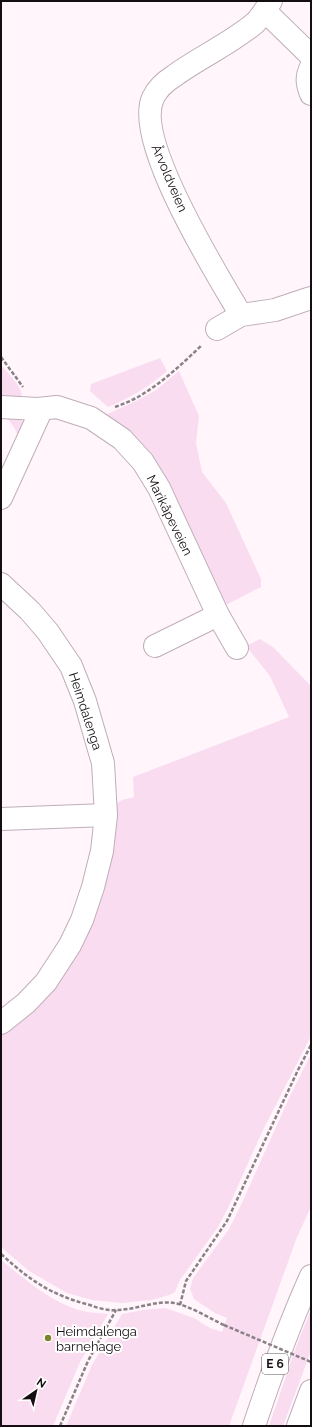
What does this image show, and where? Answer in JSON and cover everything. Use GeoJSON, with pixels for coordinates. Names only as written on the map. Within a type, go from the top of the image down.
{"type":"FeatureCollection","features":[{"type":"Feature","properties":{"kind":"main road","name":"Årvoldveien"},"geometry":{"type":"LineString","coordinates":[[241,315],[205,254],[158,157],[152,134],[150,114],[152,98],[161,86],[173,76],[233,39],[255,22],[268,6],[311,56]]}},
{"type":"Feature","properties":{"kind":"main road"},"geometry":{"type":"LineString","coordinates":[[311,67],[307,75],[308,86],[311,94]]}},
{"type":"Feature","properties":{"kind":"main road"},"geometry":{"type":"LineString","coordinates":[[218,329],[241,315],[274,310],[311,298]]}},
{"type":"Feature","properties":{"kind":"main road","name":"Marikåpeveien"},"geometry":{"type":"LineString","coordinates":[[1,408],[38,409],[57,407],[91,418],[122,439],[143,462],[159,488],[218,615],[237,648]]}},
{"type":"Feature","properties":{"kind":"main road"},"geometry":{"type":"LineString","coordinates":[[1,498],[39,415],[38,409]]}},
{"type":"Feature","properties":{"kind":"main road","name":"Heimdalenga"},"geometry":{"type":"LineString","coordinates":[[1,584],[30,611],[48,632],[71,666],[85,701],[103,763],[106,815],[102,851],[93,887],[82,920],[70,945],[46,982],[26,1003],[1,1023]]}},
{"type":"Feature","properties":{"kind":"main road"},"geometry":{"type":"LineString","coordinates":[[155,646],[218,615]]}},
{"type":"Feature","properties":{"kind":"main road"},"geometry":{"type":"LineString","coordinates":[[1,819],[106,815]]}},
{"type":"Feature","properties":{"kind":"main road","name":"E 6"},"geometry":{"type":"LineString","coordinates":[[254,1426],[276,1360],[298,1303],[311,1276]]}},
{"type":"Feature","properties":{"kind":"main road"},"geometry":{"type":"LineString","coordinates":[[298,1426],[311,1391]]}},
{"type":"Feature","properties":{"kind":"path"},"geometry":{"type":"LineString","coordinates":[[91,418],[137,397],[160,382],[185,361],[218,329]]}},
{"type":"Feature","properties":{"kind":"path"},"geometry":{"type":"LineString","coordinates":[[1,357],[38,409]]}},
{"type":"Feature","properties":{"kind":"path"},"geometry":{"type":"LineString","coordinates":[[180,1305],[186,1281],[227,1221],[298,1070],[311,1046]]}},
{"type":"Feature","properties":{"kind":"path"},"geometry":{"type":"LineString","coordinates":[[1,1254],[35,1282],[57,1295],[100,1308],[116,1310],[165,1303],[180,1305],[311,1362]]}},
{"type":"Feature","properties":{"kind":"path"},"geometry":{"type":"LineString","coordinates":[[60,1426],[88,1361],[116,1310]]}},
{"type":"Feature","properties":{"kind":"shaded area"},"geometry":{"type":"Polygon","coordinates":[[[160,358],[167,371],[139,392],[124,400],[108,407],[90,391],[91,384],[160,358]]]}},
{"type":"Feature","properties":{"kind":"shaded area"},"geometry":{"type":"Polygon","coordinates":[[[1,365],[14,379],[19,388],[22,396],[19,400],[1,400],[1,365]]]}},
{"type":"Feature","properties":{"kind":"shaded area"},"geometry":{"type":"Polygon","coordinates":[[[179,371],[199,416],[196,443],[202,472],[226,503],[261,579],[261,587],[224,606],[103,416],[156,390],[179,371]]]}},
{"type":"Feature","properties":{"kind":"shaded area"},"geometry":{"type":"Polygon","coordinates":[[[1,414],[17,417],[22,421],[27,429],[19,439],[12,425],[1,414]]]}},
{"type":"Feature","properties":{"kind":"shaded area"},"geometry":{"type":"Polygon","coordinates":[[[260,639],[274,648],[311,686],[311,1036],[262,1132],[218,1227],[180,1280],[175,1292],[152,1300],[121,1303],[92,1300],[67,1293],[29,1271],[1,1247],[1,1032],[51,989],[113,806],[122,800],[134,797],[133,777],[289,717],[270,676],[246,646],[260,639]]]}},
{"type":"Feature","properties":{"kind":"shaded area"},"geometry":{"type":"Polygon","coordinates":[[[311,1054],[311,1207],[297,1237],[229,1426],[66,1426],[92,1365],[122,1314],[165,1308],[194,1318],[210,1328],[222,1332],[227,1318],[215,1313],[194,1299],[190,1289],[193,1278],[229,1229],[311,1054]]]}},
{"type":"Feature","properties":{"kind":"shaded area","name":"Heimdalenga barnehage"},"geometry":{"type":"Polygon","coordinates":[[[1,1260],[19,1275],[61,1303],[83,1311],[108,1314],[80,1362],[53,1426],[1,1426],[1,1260]]]}},
{"type":"Feature","properties":{"kind":"shaded area"},"geometry":{"type":"Polygon","coordinates":[[[311,1310],[311,1351],[283,1426],[269,1426],[297,1344],[311,1310]]]}},
{"type":"Feature","properties":{"kind":"place","name":"Heimdalenga barnehage"},"geometry":{"type":"Point","coordinates":[48,1338]}}]}
